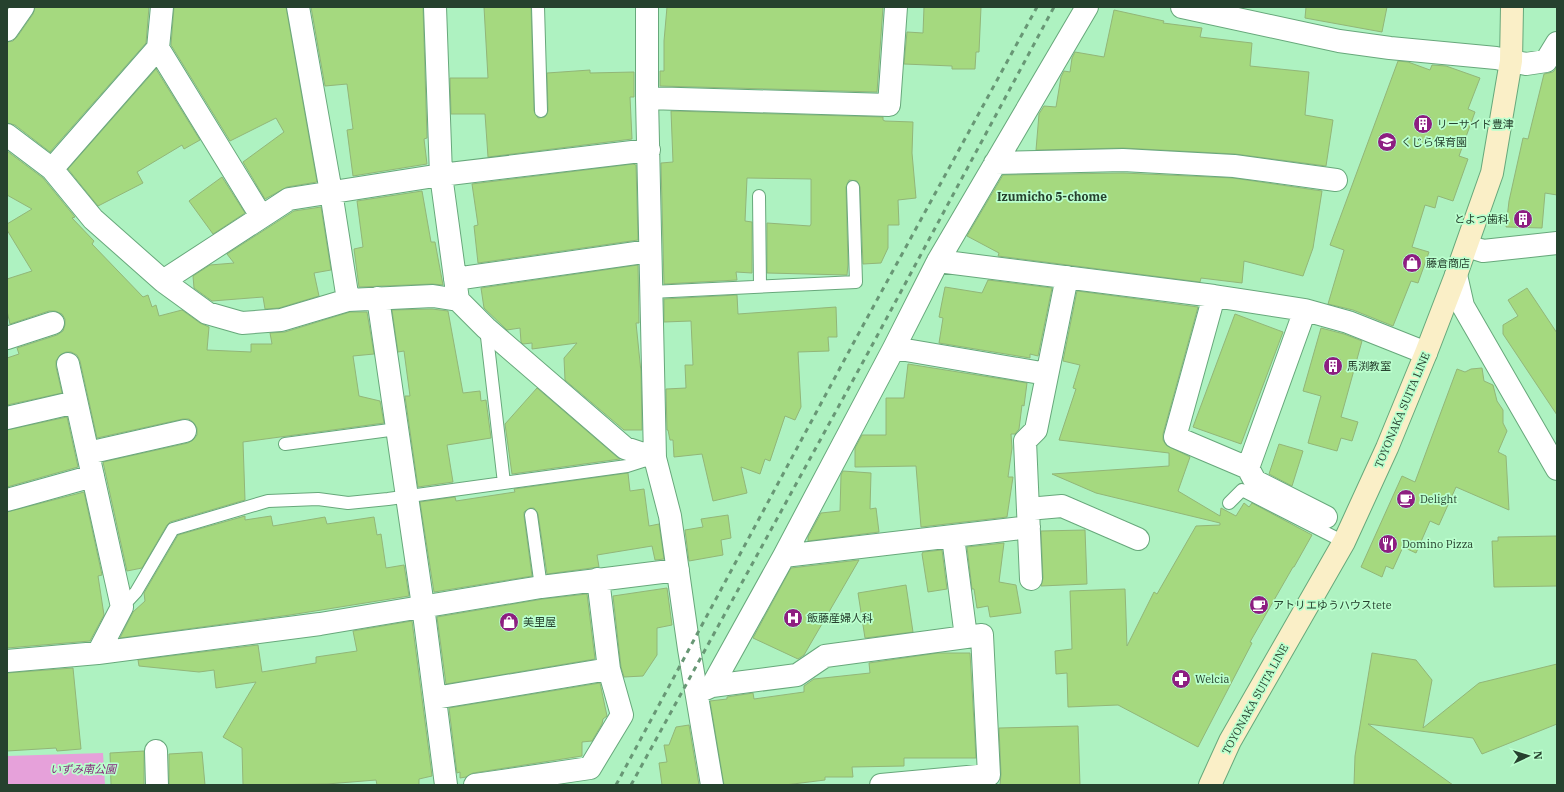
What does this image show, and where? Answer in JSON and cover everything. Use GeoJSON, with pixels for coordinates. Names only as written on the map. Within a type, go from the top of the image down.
{"type":"FeatureCollection","features":[{"type":"Feature","properties":{"kind":"main road","name":"TOYONAKA SUITA LINE"},"geometry":{"type":"LineString","coordinates":[[1210,785],[1230,741],[1344,542],[1426,353],[1492,174],[1511,61],[1512,7]]}},
{"type":"Feature","properties":{"kind":"street"},"geometry":{"type":"LineString","coordinates":[[7,30],[23,7]]}},
{"type":"Feature","properties":{"kind":"street"},"geometry":{"type":"LineString","coordinates":[[52,169],[158,48],[162,7]]}},
{"type":"Feature","properties":{"kind":"street"},"geometry":{"type":"LineString","coordinates":[[298,7],[331,192],[348,300]]}},
{"type":"Feature","properties":{"kind":"street"},"geometry":{"type":"LineString","coordinates":[[435,7],[441,175],[458,300]]}},
{"type":"Feature","properties":{"kind":"street"},"geometry":{"type":"LineString","coordinates":[[647,7],[647,98],[655,458],[670,516],[689,649],[705,689],[712,785]]}},
{"type":"Feature","properties":{"kind":"street"},"geometry":{"type":"LineString","coordinates":[[647,98],[889,105],[896,7]]}},
{"type":"Feature","properties":{"kind":"street"},"geometry":{"type":"LineString","coordinates":[[705,689],[784,556],[894,348],[938,261],[1087,7]]}},
{"type":"Feature","properties":{"kind":"street"},"geometry":{"type":"LineString","coordinates":[[1182,7],[1339,41],[1390,48],[1496,58],[1526,64],[1546,62],[1557,43]]}},
{"type":"Feature","properties":{"kind":"street"},"geometry":{"type":"LineString","coordinates":[[158,48],[261,216]]}},
{"type":"Feature","properties":{"kind":"street"},"geometry":{"type":"LineString","coordinates":[[7,135],[52,169],[93,219],[163,281],[207,313],[242,323],[281,320],[348,300],[433,296],[458,300],[486,328],[625,448],[655,458]]}},
{"type":"Feature","properties":{"kind":"street"},"geometry":{"type":"LineString","coordinates":[[163,281],[289,199],[441,175],[649,150]]}},
{"type":"Feature","properties":{"kind":"street"},"geometry":{"type":"LineString","coordinates":[[995,163],[1123,160],[1234,166],[1336,180]]}},
{"type":"Feature","properties":{"kind":"street"},"geometry":{"type":"LineString","coordinates":[[1466,246],[1483,251],[1557,243]]}},
{"type":"Feature","properties":{"kind":"street"},"geometry":{"type":"LineString","coordinates":[[455,279],[650,251]]}},
{"type":"Feature","properties":{"kind":"street"},"geometry":{"type":"LineString","coordinates":[[938,261],[1214,296],[1305,310],[1348,322],[1426,353]]}},
{"type":"Feature","properties":{"kind":"street"},"geometry":{"type":"LineString","coordinates":[[1456,275],[1463,306],[1557,469]]}},
{"type":"Feature","properties":{"kind":"street"},"geometry":{"type":"LineString","coordinates":[[1031,579],[1025,441],[1036,430],[1067,277]]}},
{"type":"Feature","properties":{"kind":"street"},"geometry":{"type":"LineString","coordinates":[[1214,296],[1175,437],[1248,468],[1256,481],[1326,517]]}},
{"type":"Feature","properties":{"kind":"street"},"geometry":{"type":"LineString","coordinates":[[378,298],[423,606],[446,785]]}},
{"type":"Feature","properties":{"kind":"street"},"geometry":{"type":"LineString","coordinates":[[1248,468],[1305,310]]}},
{"type":"Feature","properties":{"kind":"street"},"geometry":{"type":"LineString","coordinates":[[7,338],[53,323]]}},
{"type":"Feature","properties":{"kind":"street"},"geometry":{"type":"LineString","coordinates":[[894,348],[1047,374]]}},
{"type":"Feature","properties":{"kind":"street"},"geometry":{"type":"LineString","coordinates":[[68,364],[122,607],[98,653]]}},
{"type":"Feature","properties":{"kind":"street"},"geometry":{"type":"LineString","coordinates":[[7,418],[76,402]]}},
{"type":"Feature","properties":{"kind":"street"},"geometry":{"type":"LineString","coordinates":[[88,453],[185,431]]}},
{"type":"Feature","properties":{"kind":"street"},"geometry":{"type":"LineString","coordinates":[[7,500],[93,476]]}},
{"type":"Feature","properties":{"kind":"street"},"geometry":{"type":"LineString","coordinates":[[784,556],[953,537],[1028,518],[1062,506],[1138,539]]}},
{"type":"Feature","properties":{"kind":"street"},"geometry":{"type":"LineString","coordinates":[[953,537],[966,637]]}},
{"type":"Feature","properties":{"kind":"street"},"geometry":{"type":"LineString","coordinates":[[7,661],[98,653],[320,624],[541,587],[678,570]]}},
{"type":"Feature","properties":{"kind":"street"},"geometry":{"type":"LineString","coordinates":[[475,785],[511,782],[590,768],[622,715],[609,669],[598,579]]}},
{"type":"Feature","properties":{"kind":"street"},"geometry":{"type":"LineString","coordinates":[[705,689],[798,675],[825,656],[982,635],[989,775],[976,780],[881,785]]}},
{"type":"Feature","properties":{"kind":"street"},"geometry":{"type":"LineString","coordinates":[[435,698],[609,669]]}},
{"type":"Feature","properties":{"kind":"street"},"geometry":{"type":"LineString","coordinates":[[156,751],[157,785]]}},
{"type":"Feature","properties":{"kind":"lane"},"geometry":{"type":"LineString","coordinates":[[538,7],[541,111]]}},
{"type":"Feature","properties":{"kind":"lane"},"geometry":{"type":"LineString","coordinates":[[651,292],[856,282],[853,187]]}},
{"type":"Feature","properties":{"kind":"lane"},"geometry":{"type":"LineString","coordinates":[[759,196],[760,286]]}},
{"type":"Feature","properties":{"kind":"lane"},"geometry":{"type":"LineString","coordinates":[[486,328],[504,483]]}},
{"type":"Feature","properties":{"kind":"lane"},"geometry":{"type":"LineString","coordinates":[[284,444],[397,429]]}},
{"type":"Feature","properties":{"kind":"lane"},"geometry":{"type":"LineString","coordinates":[[122,607],[136,592],[173,529],[268,502],[318,499],[348,503],[627,466],[655,458]]}},
{"type":"Feature","properties":{"kind":"lane"},"geometry":{"type":"LineString","coordinates":[[1229,503],[1242,490],[1344,542]]}},
{"type":"Feature","properties":{"kind":"lane"},"geometry":{"type":"LineString","coordinates":[[531,515],[541,587]]}},
{"type":"Feature","properties":{"kind":"green space","name":"いずみ南公園"},"geometry":{"type":"Polygon","coordinates":[[[103,753],[105,785],[7,785],[7,756],[103,753]]]}},
{"type":"Feature","properties":{"kind":"building"},"geometry":{"type":"Polygon","coordinates":[[[35,7],[149,7],[146,43],[50,152],[15,125],[7,123],[7,42],[13,41],[17,37],[33,14],[35,7]]]}},
{"type":"Feature","properties":{"kind":"building"},"geometry":{"type":"Polygon","coordinates":[[[174,7],[286,7],[317,182],[287,187],[265,199],[243,162],[284,132],[276,118],[230,141],[171,45],[174,7]]]}},
{"type":"Feature","properties":{"kind":"building"},"geometry":{"type":"Polygon","coordinates":[[[311,7],[423,7],[427,138],[424,139],[427,164],[353,176],[347,130],[353,129],[347,84],[325,86],[311,7]]]}},
{"type":"Feature","properties":{"kind":"building"},"geometry":{"type":"Polygon","coordinates":[[[484,7],[531,7],[534,111],[538,118],[545,117],[548,111],[547,73],[590,70],[590,73],[634,72],[634,97],[630,97],[632,139],[488,157],[485,114],[451,114],[450,78],[488,78],[484,7]]]}},
{"type":"Feature","properties":{"kind":"building"},"geometry":{"type":"Polygon","coordinates":[[[667,7],[883,7],[877,92],[660,86],[660,71],[664,71],[664,41],[667,7]]]}},
{"type":"Feature","properties":{"kind":"building"},"geometry":{"type":"Polygon","coordinates":[[[924,7],[981,7],[979,52],[976,52],[975,69],[952,69],[952,66],[904,64],[907,32],[923,33],[924,7]]]}},
{"type":"Feature","properties":{"kind":"building"},"geometry":{"type":"Polygon","coordinates":[[[1306,7],[1387,7],[1382,32],[1305,18],[1306,7]]]}},
{"type":"Feature","properties":{"kind":"building"},"geometry":{"type":"Polygon","coordinates":[[[1114,10],[1164,21],[1163,23],[1202,28],[1200,37],[1252,43],[1250,66],[1309,72],[1305,115],[1333,120],[1326,166],[1235,154],[1123,148],[1036,150],[1039,114],[1044,106],[1056,107],[1061,77],[1064,71],[1070,72],[1072,58],[1075,52],[1104,57],[1114,10]]]}},
{"type":"Feature","properties":{"kind":"building"},"geometry":{"type":"Polygon","coordinates":[[[1398,61],[1408,62],[1430,70],[1432,65],[1446,66],[1480,78],[1468,109],[1475,112],[1459,156],[1468,159],[1453,201],[1438,196],[1435,208],[1425,205],[1412,247],[1429,252],[1418,283],[1411,281],[1393,326],[1353,310],[1328,304],[1344,250],[1330,245],[1398,61]]]}},
{"type":"Feature","properties":{"kind":"building"},"geometry":{"type":"Polygon","coordinates":[[[1557,67],[1557,195],[1545,193],[1542,228],[1506,227],[1509,201],[1523,138],[1528,139],[1544,74],[1553,72],[1557,67]]]}},
{"type":"Feature","properties":{"kind":"building"},"geometry":{"type":"Polygon","coordinates":[[[156,69],[200,140],[184,149],[182,145],[137,172],[143,183],[98,206],[68,169],[156,69]]]}},
{"type":"Feature","properties":{"kind":"building"},"geometry":{"type":"Polygon","coordinates":[[[671,111],[883,117],[883,120],[885,121],[913,122],[912,153],[916,198],[898,200],[899,225],[888,225],[888,248],[881,263],[863,264],[860,187],[857,181],[849,180],[846,187],[847,275],[767,273],[767,223],[810,226],[811,179],[747,178],[745,221],[752,222],[752,273],[736,272],[737,280],[664,284],[661,163],[673,162],[671,111]]]}},
{"type":"Feature","properties":{"kind":"building"},"geometry":{"type":"Polygon","coordinates":[[[7,151],[43,178],[75,217],[72,218],[94,241],[92,244],[143,297],[148,295],[152,307],[156,305],[159,316],[182,310],[200,323],[209,327],[207,350],[251,352],[251,344],[272,344],[270,333],[285,332],[350,312],[367,312],[374,354],[353,356],[359,396],[380,401],[384,423],[243,442],[245,500],[170,522],[142,568],[127,571],[103,462],[188,443],[197,435],[197,428],[189,419],[183,419],[97,438],[80,361],[77,355],[71,352],[66,352],[60,355],[56,361],[62,393],[7,405],[7,358],[19,354],[17,348],[57,335],[63,331],[65,319],[62,314],[55,311],[49,311],[10,324],[7,311],[7,279],[32,271],[7,230],[7,224],[32,209],[7,195],[7,151]]]}},
{"type":"Feature","properties":{"kind":"building"},"geometry":{"type":"Polygon","coordinates":[[[633,164],[636,165],[638,240],[478,263],[474,226],[478,225],[472,184],[633,164]]]}},
{"type":"Feature","properties":{"kind":"building"},"geometry":{"type":"Polygon","coordinates":[[[1123,173],[1233,178],[1322,191],[1313,248],[1303,276],[1244,261],[1242,283],[1201,278],[1200,282],[998,256],[999,253],[967,236],[1003,175],[1123,173]]]}},
{"type":"Feature","properties":{"kind":"building"},"geometry":{"type":"Polygon","coordinates":[[[222,177],[245,213],[213,234],[189,201],[222,177]]]}},
{"type":"Feature","properties":{"kind":"building"},"geometry":{"type":"Polygon","coordinates":[[[422,191],[431,242],[435,242],[443,285],[432,284],[359,287],[354,249],[363,247],[357,201],[422,191]]]}},
{"type":"Feature","properties":{"kind":"building"},"geometry":{"type":"Polygon","coordinates":[[[321,207],[331,270],[314,273],[319,296],[279,308],[265,309],[263,297],[212,301],[194,288],[193,276],[210,265],[234,263],[227,254],[294,211],[321,207]]]}},
{"type":"Feature","properties":{"kind":"building"},"geometry":{"type":"Polygon","coordinates":[[[638,265],[639,323],[636,323],[641,372],[642,430],[624,430],[565,380],[564,358],[577,343],[532,349],[532,343],[523,344],[521,342],[520,328],[507,330],[484,308],[481,288],[638,265]]]}},
{"type":"Feature","properties":{"kind":"building"},"geometry":{"type":"Polygon","coordinates":[[[988,280],[1052,288],[1038,356],[1030,354],[1030,358],[939,343],[943,318],[939,317],[945,287],[982,293],[988,280]]]}},
{"type":"Feature","properties":{"kind":"building"},"geometry":{"type":"Polygon","coordinates":[[[1527,288],[1557,333],[1557,415],[1503,334],[1503,325],[1518,316],[1508,300],[1527,288]]]}},
{"type":"Feature","properties":{"kind":"building"},"geometry":{"type":"Polygon","coordinates":[[[1077,291],[1198,307],[1163,434],[1163,440],[1166,445],[1190,457],[1178,491],[1220,516],[1221,508],[1236,516],[1244,503],[1249,507],[1252,503],[1312,535],[1250,642],[1252,643],[1198,747],[1118,705],[1068,707],[1067,673],[1056,674],[1055,651],[1072,649],[1070,591],[1125,589],[1127,646],[1154,592],[1157,594],[1196,526],[1220,525],[1220,523],[1096,493],[1052,474],[1169,466],[1169,453],[1059,440],[1076,389],[1073,388],[1080,365],[1063,361],[1077,291]]]}},
{"type":"Feature","properties":{"kind":"building"},"geometry":{"type":"Polygon","coordinates":[[[737,295],[738,314],[836,307],[837,337],[828,337],[829,351],[798,352],[801,407],[795,420],[785,416],[770,461],[765,459],[760,474],[741,467],[747,493],[713,501],[702,454],[674,457],[673,440],[670,440],[667,430],[666,389],[686,388],[685,365],[693,365],[691,321],[664,322],[664,299],[737,295]]]}},
{"type":"Feature","properties":{"kind":"building"},"geometry":{"type":"Polygon","coordinates":[[[432,309],[448,311],[463,393],[480,391],[481,401],[486,400],[491,438],[447,445],[453,482],[418,487],[405,396],[410,396],[404,351],[398,352],[392,310],[432,309]]]}},
{"type":"Feature","properties":{"kind":"building"},"geometry":{"type":"Polygon","coordinates":[[[1235,314],[1283,332],[1241,444],[1193,427],[1235,314]]]}},
{"type":"Feature","properties":{"kind":"building","name":"馬渕教室"},"geometry":{"type":"Polygon","coordinates":[[[1321,328],[1344,334],[1362,341],[1341,417],[1358,422],[1352,441],[1341,438],[1337,451],[1308,443],[1321,396],[1303,391],[1321,328]]]}},
{"type":"Feature","properties":{"kind":"building"},"geometry":{"type":"Polygon","coordinates":[[[908,364],[1027,383],[1019,429],[1015,434],[1011,434],[1012,448],[1008,477],[1013,477],[1007,517],[921,527],[916,466],[855,467],[855,448],[862,435],[886,435],[886,398],[904,398],[908,364]]]}},
{"type":"Feature","properties":{"kind":"building"},"geometry":{"type":"Polygon","coordinates":[[[1482,368],[1484,381],[1493,385],[1497,401],[1503,410],[1503,423],[1507,431],[1498,452],[1506,456],[1509,510],[1456,487],[1439,525],[1430,521],[1416,553],[1403,547],[1393,569],[1386,566],[1382,577],[1361,567],[1402,476],[1415,482],[1457,369],[1465,372],[1471,369],[1482,368]]]}},
{"type":"Feature","properties":{"kind":"building"},"geometry":{"type":"Polygon","coordinates":[[[537,388],[620,459],[512,474],[505,424],[537,388]]]}},
{"type":"Feature","properties":{"kind":"building"},"geometry":{"type":"Polygon","coordinates":[[[67,417],[78,467],[7,487],[7,430],[67,417]]]}},
{"type":"Feature","properties":{"kind":"building"},"geometry":{"type":"Polygon","coordinates":[[[1279,444],[1303,451],[1292,486],[1269,474],[1279,444]]]}},
{"type":"Feature","properties":{"kind":"building"},"geometry":{"type":"Polygon","coordinates":[[[843,471],[871,473],[870,509],[876,508],[879,532],[808,541],[808,537],[821,513],[840,511],[841,475],[843,471]]]}},
{"type":"Feature","properties":{"kind":"building"},"geometry":{"type":"Polygon","coordinates":[[[628,473],[630,491],[644,489],[649,526],[659,524],[664,559],[655,560],[652,546],[597,555],[599,567],[547,574],[538,514],[534,508],[530,508],[524,512],[524,516],[532,576],[434,592],[420,502],[455,497],[456,501],[515,492],[514,489],[628,473]]]}},
{"type":"Feature","properties":{"kind":"building"},"geometry":{"type":"Polygon","coordinates":[[[84,492],[102,575],[98,576],[104,615],[90,641],[7,648],[7,512],[84,492]]]}},
{"type":"Feature","properties":{"kind":"building"},"geometry":{"type":"Polygon","coordinates":[[[728,515],[731,538],[721,540],[723,555],[689,561],[685,530],[703,527],[701,519],[728,515]]]}},
{"type":"Feature","properties":{"kind":"building"},"geometry":{"type":"Polygon","coordinates":[[[245,516],[245,520],[271,516],[273,526],[325,517],[327,524],[374,517],[377,535],[381,534],[386,568],[404,565],[409,596],[290,615],[120,638],[133,612],[145,601],[144,593],[178,535],[245,516]]]}},
{"type":"Feature","properties":{"kind":"building"},"geometry":{"type":"Polygon","coordinates":[[[1085,530],[1087,584],[1041,586],[1043,578],[1041,531],[1085,530]]]}},
{"type":"Feature","properties":{"kind":"building"},"geometry":{"type":"Polygon","coordinates":[[[1557,536],[1557,586],[1494,587],[1492,541],[1498,541],[1498,537],[1557,536]]]}},
{"type":"Feature","properties":{"kind":"building"},"geometry":{"type":"Polygon","coordinates":[[[1004,543],[999,582],[1016,585],[1021,613],[990,617],[988,606],[977,608],[974,589],[972,589],[967,547],[1004,543]]]}},
{"type":"Feature","properties":{"kind":"building"},"geometry":{"type":"Polygon","coordinates":[[[942,550],[947,589],[928,592],[922,554],[923,552],[942,550]]]}},
{"type":"Feature","properties":{"kind":"building","name":"飯藤産婦人科"},"geometry":{"type":"Polygon","coordinates":[[[859,560],[804,655],[798,659],[753,638],[791,568],[859,560]]]}},
{"type":"Feature","properties":{"kind":"building"},"geometry":{"type":"Polygon","coordinates":[[[906,585],[913,632],[865,638],[858,593],[906,585]]]}},
{"type":"Feature","properties":{"kind":"building"},"geometry":{"type":"Polygon","coordinates":[[[667,588],[672,625],[657,628],[657,655],[643,676],[624,677],[621,667],[613,596],[667,588]]]}},
{"type":"Feature","properties":{"kind":"building"},"geometry":{"type":"Polygon","coordinates":[[[587,594],[595,659],[446,684],[437,617],[543,599],[587,594]]]}},
{"type":"Feature","properties":{"kind":"building"},"geometry":{"type":"Polygon","coordinates":[[[412,621],[432,776],[419,779],[419,785],[377,785],[376,780],[327,784],[243,785],[242,748],[223,737],[256,682],[216,688],[214,670],[199,672],[139,666],[138,660],[258,645],[262,672],[316,663],[316,657],[357,651],[353,631],[412,621]]]}},
{"type":"Feature","properties":{"kind":"building"},"geometry":{"type":"Polygon","coordinates":[[[938,653],[970,653],[976,758],[904,758],[904,766],[852,767],[853,777],[825,777],[825,780],[785,785],[724,785],[710,701],[753,693],[754,699],[804,692],[804,686],[814,679],[870,673],[869,663],[938,653]]]}},
{"type":"Feature","properties":{"kind":"building"},"geometry":{"type":"Polygon","coordinates":[[[1372,653],[1416,660],[1432,680],[1423,728],[1479,683],[1557,664],[1557,724],[1482,754],[1473,738],[1368,724],[1453,785],[1354,785],[1355,756],[1372,653]]]}},
{"type":"Feature","properties":{"kind":"building"},"geometry":{"type":"Polygon","coordinates":[[[73,668],[81,749],[57,751],[56,748],[7,751],[7,673],[73,668]]]}},
{"type":"Feature","properties":{"kind":"building"},"geometry":{"type":"Polygon","coordinates":[[[600,683],[607,716],[603,719],[602,724],[592,741],[582,742],[582,756],[473,773],[466,777],[460,778],[460,772],[457,773],[449,708],[600,683]]]}},
{"type":"Feature","properties":{"kind":"building"},"geometry":{"type":"Polygon","coordinates":[[[689,725],[699,785],[662,785],[659,763],[667,762],[664,745],[669,745],[676,727],[689,725]]]}},
{"type":"Feature","properties":{"kind":"building"},"geometry":{"type":"Polygon","coordinates":[[[1078,726],[1080,785],[1000,785],[999,728],[1078,726]]]}},
{"type":"Feature","properties":{"kind":"building"},"geometry":{"type":"Polygon","coordinates":[[[144,751],[144,785],[111,785],[110,753],[144,751]]]}},
{"type":"Feature","properties":{"kind":"building"},"geometry":{"type":"Polygon","coordinates":[[[202,752],[205,785],[169,785],[169,754],[202,752]]]}},
{"type":"Feature","properties":{"kind":"railway"},"geometry":{"type":"LineString","coordinates":[[616,785],[854,342],[1037,7]]}},
{"type":"Feature","properties":{"kind":"railway"},"geometry":{"type":"LineString","coordinates":[[631,785],[869,351],[1054,7]]}},
{"type":"Feature","properties":{"kind":"place","name":"リーサイド豊津"},"geometry":{"type":"Point","coordinates":[1423,124]}},
{"type":"Feature","properties":{"kind":"place","name":"くじら保育園"},"geometry":{"type":"Point","coordinates":[1387,142]}},
{"type":"Feature","properties":{"kind":"place","name":"とよつ歯科"},"geometry":{"type":"Point","coordinates":[1523,219]}},
{"type":"Feature","properties":{"kind":"place","name":"藤倉商店"},"geometry":{"type":"Point","coordinates":[1412,263]}},
{"type":"Feature","properties":{"kind":"place","name":"馬渕教室"},"geometry":{"type":"Point","coordinates":[1333,366]}},
{"type":"Feature","properties":{"kind":"place","name":"Delight"},"geometry":{"type":"Point","coordinates":[1406,499]}},
{"type":"Feature","properties":{"kind":"place","name":"Domino Pizza"},"geometry":{"type":"Point","coordinates":[1388,544]}},
{"type":"Feature","properties":{"kind":"place","name":"アトリエゆうハウスtete"},"geometry":{"type":"Point","coordinates":[1259,605]}},
{"type":"Feature","properties":{"kind":"place","name":"飯藤産婦人科"},"geometry":{"type":"Point","coordinates":[793,618]}},
{"type":"Feature","properties":{"kind":"place","name":"美里屋"},"geometry":{"type":"Point","coordinates":[509,622]}},
{"type":"Feature","properties":{"kind":"place","name":"Welcia"},"geometry":{"type":"Point","coordinates":[1181,679]}},
{"type":"Feature","properties":{"kind":"district","name":"Izumicho 5-chome"},"geometry":{"type":"Point","coordinates":[1052,196]}}]}
